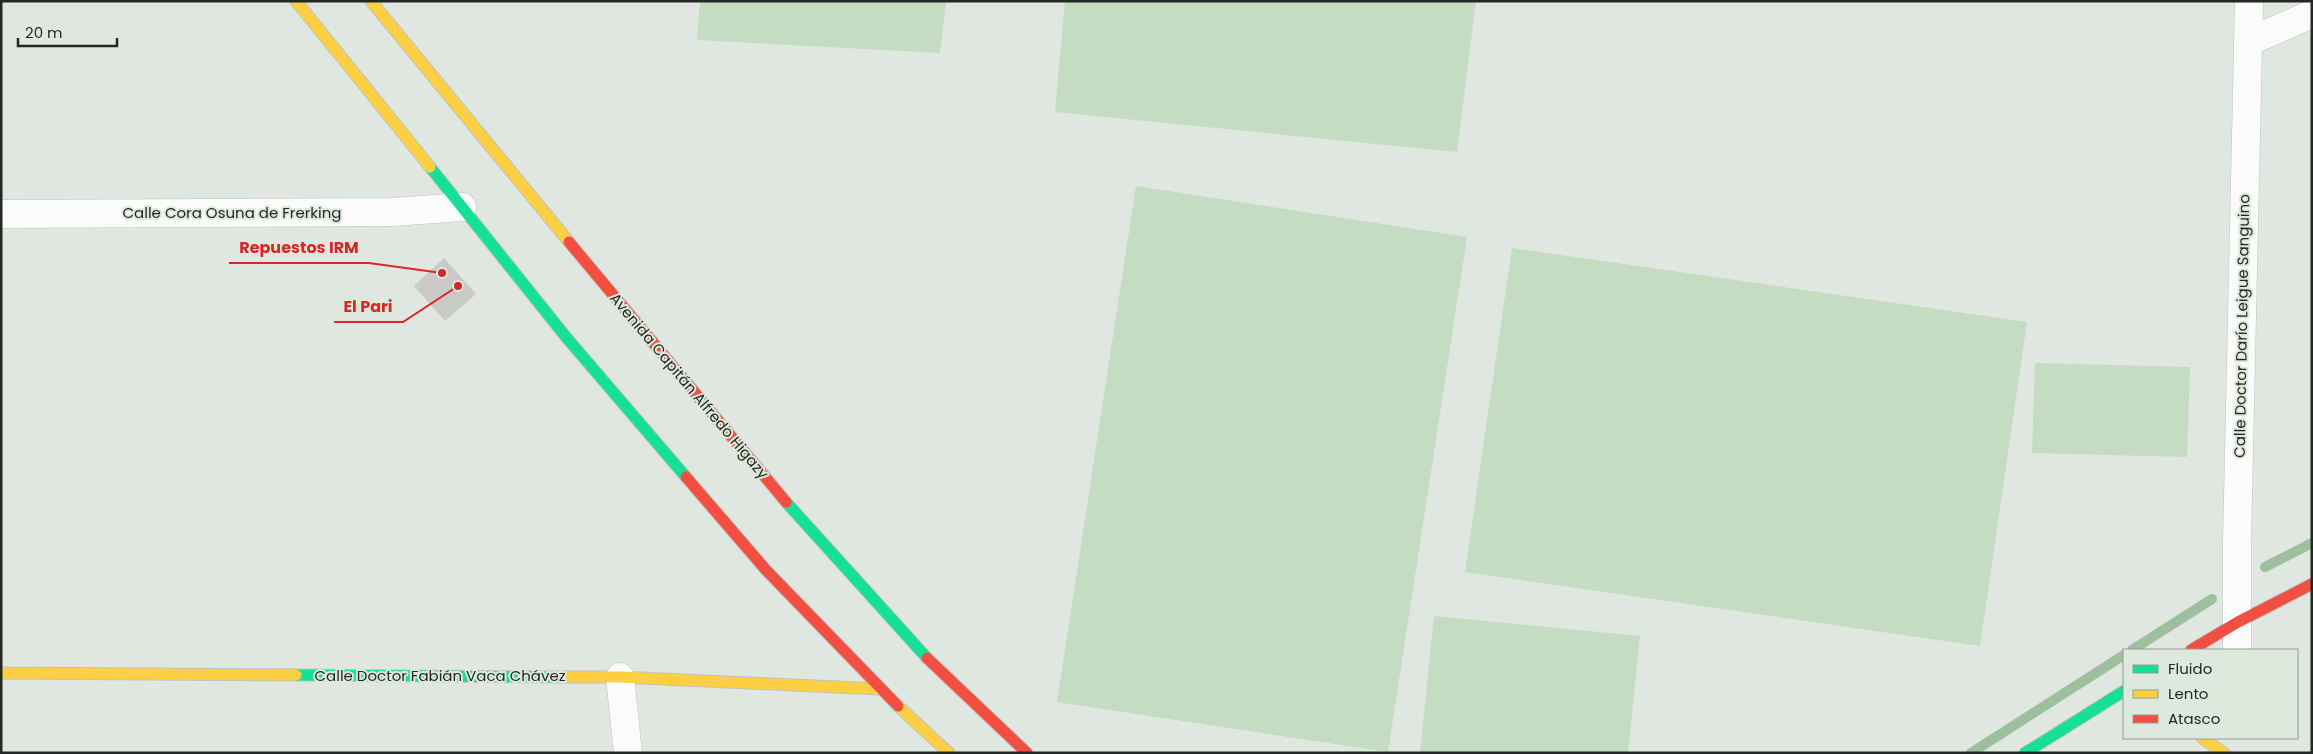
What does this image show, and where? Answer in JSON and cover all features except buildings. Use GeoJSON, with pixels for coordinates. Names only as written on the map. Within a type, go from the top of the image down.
{"type":"FeatureCollection","features":[{"type":"Feature","properties":{"kind":"street"},"geometry":{"type":"LineString","coordinates":[[296,1],[566,337],[766,570],[879,689],[949,753]]}},
{"type":"Feature","properties":{"kind":"street","name":"Avenida Capitán Alfredo Higazy"},"geometry":{"type":"LineString","coordinates":[[371,1],[613,296],[812,533],[928,659],[1026,753]]}},
{"type":"Feature","properties":{"kind":"street","name":"Calle Doctor Darío Leigue Sanguino"},"geometry":{"type":"LineString","coordinates":[[2237,649],[2237,542],[2249,1]]}},
{"type":"Feature","properties":{"kind":"street"},"geometry":{"type":"LineString","coordinates":[[2248,42],[2312,14]]}},
{"type":"Feature","properties":{"kind":"street","name":"Calle Cora Osuna de Frerking"},"geometry":{"type":"LineString","coordinates":[[1,214],[393,212],[462,207]]}},
{"type":"Feature","properties":{"kind":"street"},"geometry":{"type":"LineString","coordinates":[[2192,649],[2238,612],[2312,584]]}},
{"type":"Feature","properties":{"kind":"street","name":"Calle Doctor Fabián Vaca Chávez"},"geometry":{"type":"LineString","coordinates":[[1,673],[620,677],[879,689]]}},
{"type":"Feature","properties":{"kind":"street"},"geometry":{"type":"LineString","coordinates":[[620,677],[628,753]]}},
{"type":"Feature","properties":{"kind":"street"},"geometry":{"type":"LineString","coordinates":[[2025,753],[2123,692]]}},
{"type":"Feature","properties":{"kind":"street"},"geometry":{"type":"LineString","coordinates":[[2074,721],[2106,714]]}},
{"type":"Feature","properties":{"kind":"street"},"geometry":{"type":"LineString","coordinates":[[2203,739],[2224,753]]}},
{"type":"Feature","properties":{"kind":"street"},"geometry":{"type":"LineString","coordinates":[[2231,753],[2232,739]]}},
{"type":"Feature","properties":{"kind":"green space"},"geometry":{"type":"Polygon","coordinates":[[[700,1],[946,1],[940,53],[697,40],[700,1]]]}},
{"type":"Feature","properties":{"kind":"green space"},"geometry":{"type":"Polygon","coordinates":[[[1065,1],[1476,1],[1457,152],[1055,112],[1065,1]]]}},
{"type":"Feature","properties":{"kind":"green space"},"geometry":{"type":"Polygon","coordinates":[[[1136,186],[1467,237],[1388,752],[1057,702],[1136,186]]]}},
{"type":"Feature","properties":{"kind":"green space"},"geometry":{"type":"Polygon","coordinates":[[[1512,248],[2027,322],[1980,646],[1465,572],[1512,248]]]}},
{"type":"Feature","properties":{"kind":"green space"},"geometry":{"type":"Polygon","coordinates":[[[2035,363],[2190,367],[2187,457],[2032,453],[2035,363]]]}},
{"type":"Feature","properties":{"kind":"green space"},"geometry":{"type":"Polygon","coordinates":[[[1434,616],[1640,636],[1628,753],[1420,753],[1434,616]]]}},
{"type":"Feature","properties":{"kind":"waterway"},"geometry":{"type":"LineString","coordinates":[[2265,567],[2312,543]]}},
{"type":"Feature","properties":{"kind":"waterway"},"geometry":{"type":"LineString","coordinates":[[2134,649],[2212,599]]}},
{"type":"Feature","properties":{"kind":"waterway"},"geometry":{"type":"LineString","coordinates":[[1971,753],[2123,656]]}},
{"type":"Feature","properties":{"kind":"traffic: fast"},"geometry":{"type":"LineString","coordinates":[[430,167],[566,337],[686,477]]}},
{"type":"Feature","properties":{"kind":"traffic: fast"},"geometry":{"type":"LineString","coordinates":[[786,502],[927,658]]}},
{"type":"Feature","properties":{"kind":"traffic: fast"},"geometry":{"type":"LineString","coordinates":[[296,675],[558,677]]}},
{"type":"Feature","properties":{"kind":"traffic: fast"},"geometry":{"type":"LineString","coordinates":[[2025,753],[2123,692]]}},
{"type":"Feature","properties":{"kind":"traffic: slow"},"geometry":{"type":"LineString","coordinates":[[296,1],[430,167]]}},
{"type":"Feature","properties":{"kind":"traffic: slow"},"geometry":{"type":"LineString","coordinates":[[371,1],[569,242]]}},
{"type":"Feature","properties":{"kind":"traffic: slow"},"geometry":{"type":"LineString","coordinates":[[1,673],[296,675]]}},
{"type":"Feature","properties":{"kind":"traffic: slow"},"geometry":{"type":"LineString","coordinates":[[558,677],[620,677],[879,689]]}},
{"type":"Feature","properties":{"kind":"traffic: slow"},"geometry":{"type":"LineString","coordinates":[[898,706],[949,753]]}},
{"type":"Feature","properties":{"kind":"traffic: slow"},"geometry":{"type":"LineString","coordinates":[[2203,739],[2224,753]]}},
{"type":"Feature","properties":{"kind":"traffic: jam"},"geometry":{"type":"LineString","coordinates":[[569,242],[786,502]]}},
{"type":"Feature","properties":{"kind":"traffic: jam"},"geometry":{"type":"LineString","coordinates":[[686,477],[766,570],[898,706]]}},
{"type":"Feature","properties":{"kind":"traffic: jam"},"geometry":{"type":"LineString","coordinates":[[2193,649],[2238,622],[2312,584]]}},
{"type":"Feature","properties":{"kind":"traffic: jam"},"geometry":{"type":"LineString","coordinates":[[927,658],[1027,753]]}},
{"type":"Feature","properties":{"kind":"place","name":"Repuestos IRM"},"geometry":{"type":"Point","coordinates":[442,273]}},
{"type":"Feature","properties":{"kind":"place","name":"El Pari"},"geometry":{"type":"Point","coordinates":[458,286]}}]}
